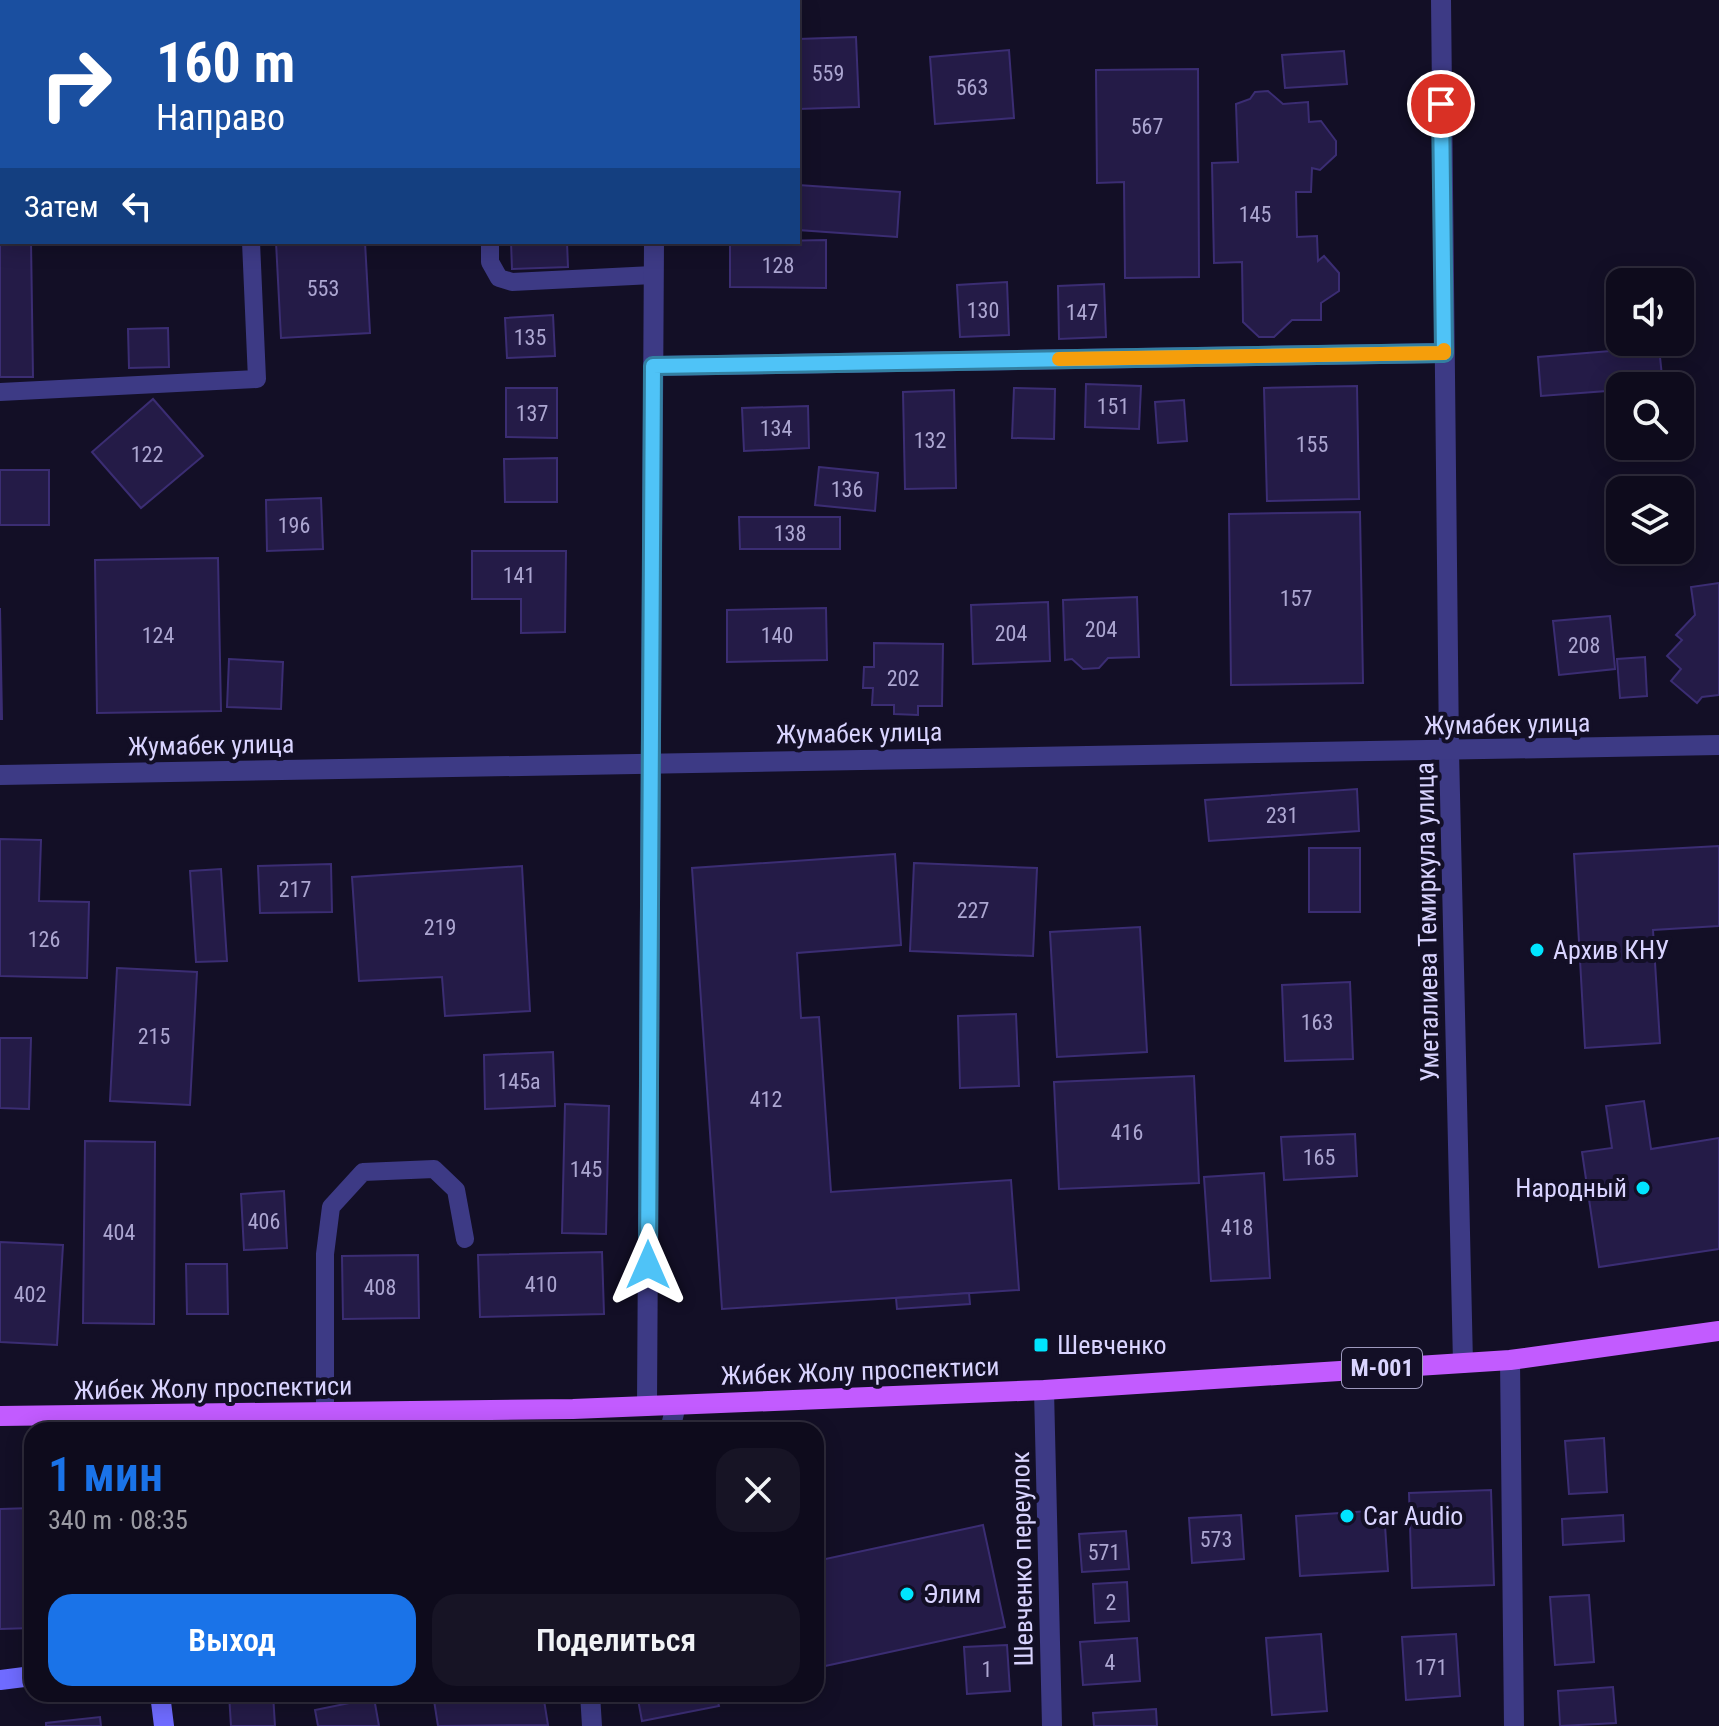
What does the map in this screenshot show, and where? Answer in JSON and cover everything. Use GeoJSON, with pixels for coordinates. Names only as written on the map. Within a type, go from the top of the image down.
{"type":"FeatureCollection","features":[{"type":"Feature","properties":{"kind":"main road","name":"Жибек Жолу проспектиси"},"geometry":{"type":"LineString","coordinates":[[0,1416],[647,1406],[1044,1390],[1510,1360],[1719,1331]]}},
{"type":"Feature","properties":{"kind":"street","name":"Уметалиева Темиркула улица"},"geometry":{"type":"LineString","coordinates":[[1441,0],[1449,751],[1463,1363]]}},
{"type":"Feature","properties":{"kind":"street"},"geometry":{"type":"LineString","coordinates":[[647,1406],[654,244]]}},
{"type":"Feature","properties":{"kind":"street"},"geometry":{"type":"LineString","coordinates":[[653,366],[1444,353]]}},
{"type":"Feature","properties":{"kind":"street","name":"Жумабек улица"},"geometry":{"type":"LineString","coordinates":[[0,775],[1719,745]]}},
{"type":"Feature","properties":{"kind":"street"},"geometry":{"type":"LineString","coordinates":[[1510,1360],[1514,1726]]}},
{"type":"Feature","properties":{"kind":"street","name":"Шевченко переулок"},"geometry":{"type":"LineString","coordinates":[[1044,1390],[1052,1726]]}},
{"type":"Feature","properties":{"kind":"street"},"geometry":{"type":"LineString","coordinates":[[672,1422],[676,1405]]}},
{"type":"Feature","properties":{"kind":"street"},"geometry":{"type":"LineString","coordinates":[[0,1680],[24,1677]]}},
{"type":"Feature","properties":{"kind":"street"},"geometry":{"type":"LineString","coordinates":[[161,1702],[164,1726]]}},
{"type":"Feature","properties":{"kind":"street"},"geometry":{"type":"LineString","coordinates":[[590,1702],[592,1726]]}},
{"type":"Feature","properties":{"kind":"lane"},"geometry":{"type":"LineString","coordinates":[[0,392],[257,379],[251,244]]}},
{"type":"Feature","properties":{"kind":"lane"},"geometry":{"type":"LineString","coordinates":[[490,244],[490,262],[499,278],[512,282],[653,275]]}},
{"type":"Feature","properties":{"kind":"lane"},"geometry":{"type":"LineString","coordinates":[[325,1413],[325,1254],[331,1207],[363,1172],[434,1169],[456,1190],[465,1239]]}},
{"type":"Feature","properties":{"kind":"building"},"geometry":{"type":"Polygon","coordinates":[[[856,37],[859,107],[800,109],[800,39],[856,37]]]}},
{"type":"Feature","properties":{"kind":"building"},"geometry":{"type":"Polygon","coordinates":[[[1009,50],[1014,118],[935,124],[930,57],[1009,50]]]}},
{"type":"Feature","properties":{"kind":"building"},"geometry":{"type":"Polygon","coordinates":[[[1344,51],[1347,84],[1285,88],[1282,55],[1344,51]]]}},
{"type":"Feature","properties":{"kind":"building"},"geometry":{"type":"Polygon","coordinates":[[[1198,69],[1199,277],[1125,278],[1124,182],[1097,183],[1096,70],[1198,69]]]}},
{"type":"Feature","properties":{"kind":"building"},"geometry":{"type":"Polygon","coordinates":[[[1268,91],[1283,104],[1308,102],[1309,122],[1321,121],[1336,141],[1336,155],[1320,170],[1312,168],[1311,192],[1296,192],[1297,237],[1317,236],[1318,261],[1324,256],[1339,273],[1339,291],[1321,303],[1321,320],[1292,320],[1274,337],[1259,337],[1243,322],[1242,262],[1214,263],[1212,163],[1238,162],[1236,104],[1250,99],[1255,92],[1268,91]]]}},
{"type":"Feature","properties":{"kind":"building"},"geometry":{"type":"Polygon","coordinates":[[[800,185],[900,192],[897,237],[800,230],[800,185]]]}},
{"type":"Feature","properties":{"kind":"building"},"geometry":{"type":"Polygon","coordinates":[[[826,240],[826,288],[730,287],[730,244],[800,244],[800,241],[826,240]]]}},
{"type":"Feature","properties":{"kind":"building"},"geometry":{"type":"Polygon","coordinates":[[[0,244],[31,244],[33,377],[0,377],[0,244]]]}},
{"type":"Feature","properties":{"kind":"building"},"geometry":{"type":"Polygon","coordinates":[[[276,244],[365,244],[370,333],[281,338],[276,244]]]}},
{"type":"Feature","properties":{"kind":"building"},"geometry":{"type":"Polygon","coordinates":[[[511,244],[567,244],[568,267],[512,269],[511,244]]]}},
{"type":"Feature","properties":{"kind":"building"},"geometry":{"type":"Polygon","coordinates":[[[1007,282],[1009,335],[960,337],[957,285],[1007,282]]]}},
{"type":"Feature","properties":{"kind":"building"},"geometry":{"type":"Polygon","coordinates":[[[1104,284],[1106,337],[1059,339],[1058,286],[1104,284]]]}},
{"type":"Feature","properties":{"kind":"building"},"geometry":{"type":"Polygon","coordinates":[[[553,315],[555,356],[507,358],[505,318],[553,315]]]}},
{"type":"Feature","properties":{"kind":"building"},"geometry":{"type":"Polygon","coordinates":[[[168,328],[169,367],[129,368],[128,329],[168,328]]]}},
{"type":"Feature","properties":{"kind":"building"},"geometry":{"type":"Polygon","coordinates":[[[1606,351],[1606,356],[1660,356],[1662,372],[1606,372],[1606,391],[1541,396],[1538,357],[1606,351]]]}},
{"type":"Feature","properties":{"kind":"building"},"geometry":{"type":"Polygon","coordinates":[[[1086,384],[1141,386],[1139,429],[1085,427],[1086,384]]]}},
{"type":"Feature","properties":{"kind":"building"},"geometry":{"type":"Polygon","coordinates":[[[1357,386],[1359,499],[1267,501],[1264,388],[1357,386]]]}},
{"type":"Feature","properties":{"kind":"building"},"geometry":{"type":"Polygon","coordinates":[[[506,388],[557,388],[557,438],[506,437],[506,388]]]}},
{"type":"Feature","properties":{"kind":"building"},"geometry":{"type":"Polygon","coordinates":[[[1014,388],[1055,389],[1054,439],[1012,438],[1014,388]]]}},
{"type":"Feature","properties":{"kind":"building"},"geometry":{"type":"Polygon","coordinates":[[[954,390],[956,488],[905,489],[903,392],[954,390]]]}},
{"type":"Feature","properties":{"kind":"building"},"geometry":{"type":"Polygon","coordinates":[[[153,399],[203,456],[141,508],[92,452],[153,399]]]}},
{"type":"Feature","properties":{"kind":"building"},"geometry":{"type":"Polygon","coordinates":[[[1184,400],[1187,441],[1158,443],[1155,402],[1184,400]]]}},
{"type":"Feature","properties":{"kind":"building"},"geometry":{"type":"Polygon","coordinates":[[[808,406],[809,448],[744,451],[742,408],[808,406]]]}},
{"type":"Feature","properties":{"kind":"building"},"geometry":{"type":"Polygon","coordinates":[[[557,458],[557,502],[505,502],[504,459],[557,458]]]}},
{"type":"Feature","properties":{"kind":"building"},"geometry":{"type":"Polygon","coordinates":[[[819,467],[878,473],[875,511],[815,505],[819,467]]]}},
{"type":"Feature","properties":{"kind":"building"},"geometry":{"type":"Polygon","coordinates":[[[0,470],[49,470],[49,525],[0,525],[0,470]]]}},
{"type":"Feature","properties":{"kind":"building"},"geometry":{"type":"Polygon","coordinates":[[[321,498],[323,549],[267,551],[266,500],[321,498]]]}},
{"type":"Feature","properties":{"kind":"building"},"geometry":{"type":"Polygon","coordinates":[[[1360,512],[1363,683],[1231,685],[1229,514],[1360,512]]]}},
{"type":"Feature","properties":{"kind":"building"},"geometry":{"type":"Polygon","coordinates":[[[739,517],[840,517],[840,549],[740,549],[739,517]]]}},
{"type":"Feature","properties":{"kind":"building"},"geometry":{"type":"Polygon","coordinates":[[[472,551],[566,551],[565,632],[521,633],[521,599],[472,599],[472,551]]]}},
{"type":"Feature","properties":{"kind":"building"},"geometry":{"type":"Polygon","coordinates":[[[218,558],[221,711],[97,713],[95,560],[218,558]]]}},
{"type":"Feature","properties":{"kind":"building"},"geometry":{"type":"Polygon","coordinates":[[[1719,583],[1719,695],[1702,697],[1697,703],[1671,681],[1681,669],[1667,656],[1682,640],[1676,635],[1695,615],[1691,587],[1719,583]]]}},
{"type":"Feature","properties":{"kind":"building"},"geometry":{"type":"Polygon","coordinates":[[[1137,597],[1139,657],[1108,658],[1099,668],[1083,669],[1072,659],[1065,660],[1063,600],[1137,597]]]}},
{"type":"Feature","properties":{"kind":"building"},"geometry":{"type":"Polygon","coordinates":[[[1048,602],[1050,661],[973,664],[971,605],[1048,602]]]}},
{"type":"Feature","properties":{"kind":"building"},"geometry":{"type":"Polygon","coordinates":[[[0,608],[2,719],[0,719],[0,608]]]}},
{"type":"Feature","properties":{"kind":"building"},"geometry":{"type":"Polygon","coordinates":[[[826,608],[827,660],[727,662],[727,610],[826,608]]]}},
{"type":"Feature","properties":{"kind":"building"},"geometry":{"type":"Polygon","coordinates":[[[1610,616],[1615,669],[1559,675],[1553,621],[1610,616]]]}},
{"type":"Feature","properties":{"kind":"building"},"geometry":{"type":"Polygon","coordinates":[[[874,643],[943,644],[942,706],[918,706],[918,715],[894,714],[894,705],[872,705],[873,688],[863,688],[864,667],[874,667],[874,643]]]}},
{"type":"Feature","properties":{"kind":"building"},"geometry":{"type":"Polygon","coordinates":[[[1645,657],[1647,696],[1620,698],[1617,659],[1645,657]]]}},
{"type":"Feature","properties":{"kind":"building"},"geometry":{"type":"Polygon","coordinates":[[[229,659],[283,662],[281,709],[227,707],[229,659]]]}},
{"type":"Feature","properties":{"kind":"building"},"geometry":{"type":"Polygon","coordinates":[[[1357,789],[1359,831],[1209,841],[1205,800],[1357,789]]]}},
{"type":"Feature","properties":{"kind":"building"},"geometry":{"type":"Polygon","coordinates":[[[0,839],[41,840],[39,901],[89,902],[87,978],[0,976],[0,839]]]}},
{"type":"Feature","properties":{"kind":"building"},"geometry":{"type":"Polygon","coordinates":[[[1719,846],[1719,926],[1653,930],[1660,1043],[1585,1048],[1574,854],[1719,846]]]}},
{"type":"Feature","properties":{"kind":"building"},"geometry":{"type":"Polygon","coordinates":[[[1309,848],[1360,848],[1360,912],[1309,912],[1309,848]]]}},
{"type":"Feature","properties":{"kind":"building"},"geometry":{"type":"Polygon","coordinates":[[[895,854],[901,945],[797,953],[801,1018],[819,1017],[831,1192],[1011,1180],[1019,1290],[722,1309],[692,868],[895,854]]]}},
{"type":"Feature","properties":{"kind":"building"},"geometry":{"type":"Polygon","coordinates":[[[914,863],[1037,868],[1033,956],[910,951],[914,863]]]}},
{"type":"Feature","properties":{"kind":"building"},"geometry":{"type":"Polygon","coordinates":[[[331,864],[332,912],[260,913],[258,866],[331,864]]]}},
{"type":"Feature","properties":{"kind":"building"},"geometry":{"type":"Polygon","coordinates":[[[522,866],[530,1011],[445,1016],[442,977],[359,981],[352,877],[522,866]]]}},
{"type":"Feature","properties":{"kind":"building"},"geometry":{"type":"Polygon","coordinates":[[[221,869],[227,961],[196,962],[190,871],[221,869]]]}},
{"type":"Feature","properties":{"kind":"building"},"geometry":{"type":"Polygon","coordinates":[[[1140,927],[1147,1052],[1057,1057],[1050,932],[1140,927]]]}},
{"type":"Feature","properties":{"kind":"building"},"geometry":{"type":"Polygon","coordinates":[[[117,968],[197,972],[190,1105],[110,1101],[117,968]]]}},
{"type":"Feature","properties":{"kind":"building"},"geometry":{"type":"Polygon","coordinates":[[[1350,982],[1353,1059],[1285,1061],[1282,985],[1350,982]]]}},
{"type":"Feature","properties":{"kind":"building"},"geometry":{"type":"Polygon","coordinates":[[[1016,1014],[1019,1086],[960,1088],[958,1016],[1016,1014]]]}},
{"type":"Feature","properties":{"kind":"building"},"geometry":{"type":"Polygon","coordinates":[[[0,1038],[31,1038],[29,1109],[0,1108],[0,1038]]]}},
{"type":"Feature","properties":{"kind":"building"},"geometry":{"type":"Polygon","coordinates":[[[553,1052],[555,1106],[485,1109],[484,1055],[553,1052]]]}},
{"type":"Feature","properties":{"kind":"building"},"geometry":{"type":"Polygon","coordinates":[[[1194,1076],[1199,1183],[1059,1189],[1054,1082],[1194,1076]]]}},
{"type":"Feature","properties":{"kind":"building"},"geometry":{"type":"Polygon","coordinates":[[[1644,1101],[1651,1149],[1719,1138],[1719,1249],[1599,1267],[1582,1152],[1612,1148],[1606,1106],[1644,1101]]]}},
{"type":"Feature","properties":{"kind":"building"},"geometry":{"type":"Polygon","coordinates":[[[565,1104],[609,1106],[606,1234],[562,1233],[565,1104]]]}},
{"type":"Feature","properties":{"kind":"building"},"geometry":{"type":"Polygon","coordinates":[[[1355,1134],[1357,1176],[1284,1180],[1281,1137],[1355,1134]]]}},
{"type":"Feature","properties":{"kind":"building"},"geometry":{"type":"Polygon","coordinates":[[[85,1141],[155,1142],[154,1324],[83,1323],[85,1141]]]}},
{"type":"Feature","properties":{"kind":"building"},"geometry":{"type":"Polygon","coordinates":[[[1264,1173],[1270,1278],[1211,1281],[1204,1177],[1264,1173]]]}},
{"type":"Feature","properties":{"kind":"building"},"geometry":{"type":"Polygon","coordinates":[[[284,1191],[287,1248],[244,1250],[241,1194],[284,1191]]]}},
{"type":"Feature","properties":{"kind":"building"},"geometry":{"type":"Polygon","coordinates":[[[0,1242],[63,1245],[57,1345],[0,1342],[0,1242]]]}},
{"type":"Feature","properties":{"kind":"building"},"geometry":{"type":"Polygon","coordinates":[[[602,1252],[604,1314],[480,1317],[478,1255],[602,1252]]]}},
{"type":"Feature","properties":{"kind":"building"},"geometry":{"type":"Polygon","coordinates":[[[418,1255],[419,1318],[343,1319],[342,1256],[418,1255]]]}},
{"type":"Feature","properties":{"kind":"building"},"geometry":{"type":"Polygon","coordinates":[[[186,1264],[227,1264],[228,1314],[187,1314],[186,1264]]]}},
{"type":"Feature","properties":{"kind":"building"},"geometry":{"type":"Polygon","coordinates":[[[969,1293],[970,1304],[897,1309],[896,1298],[969,1293]]]}},
{"type":"Feature","properties":{"kind":"building"},"geometry":{"type":"Polygon","coordinates":[[[1604,1438],[1607,1492],[1569,1494],[1565,1441],[1604,1438]]]}},
{"type":"Feature","properties":{"kind":"building"},"geometry":{"type":"Polygon","coordinates":[[[1491,1490],[1494,1585],[1412,1588],[1409,1493],[1491,1490]]]}},
{"type":"Feature","properties":{"kind":"building"},"geometry":{"type":"Polygon","coordinates":[[[24,1508],[24,1628],[0,1629],[0,1509],[24,1508]]]}},
{"type":"Feature","properties":{"kind":"building"},"geometry":{"type":"Polygon","coordinates":[[[1384,1510],[1388,1571],[1300,1576],[1296,1516],[1384,1510]]]}},
{"type":"Feature","properties":{"kind":"building"},"geometry":{"type":"Polygon","coordinates":[[[1241,1515],[1244,1559],[1192,1563],[1189,1518],[1241,1515]]]}},
{"type":"Feature","properties":{"kind":"building"},"geometry":{"type":"Polygon","coordinates":[[[1623,1515],[1624,1541],[1563,1545],[1562,1519],[1623,1515]]]}},
{"type":"Feature","properties":{"kind":"building","name":"Элим"},"geometry":{"type":"Polygon","coordinates":[[[983,1525],[1005,1627],[824,1666],[824,1559],[983,1525]]]}},
{"type":"Feature","properties":{"kind":"building"},"geometry":{"type":"Polygon","coordinates":[[[1126,1531],[1129,1569],[1082,1572],[1079,1534],[1126,1531]]]}},
{"type":"Feature","properties":{"kind":"building"},"geometry":{"type":"Polygon","coordinates":[[[1127,1582],[1129,1621],[1095,1623],[1093,1584],[1127,1582]]]}},
{"type":"Feature","properties":{"kind":"building"},"geometry":{"type":"Polygon","coordinates":[[[1589,1595],[1594,1662],[1555,1665],[1550,1597],[1589,1595]]]}},
{"type":"Feature","properties":{"kind":"building"},"geometry":{"type":"Polygon","coordinates":[[[1321,1634],[1327,1711],[1272,1715],[1266,1638],[1321,1634]]]}},
{"type":"Feature","properties":{"kind":"building"},"geometry":{"type":"Polygon","coordinates":[[[1456,1634],[1460,1696],[1406,1700],[1402,1637],[1456,1634]]]}},
{"type":"Feature","properties":{"kind":"building"},"geometry":{"type":"Polygon","coordinates":[[[1137,1638],[1140,1681],[1083,1685],[1080,1642],[1137,1638]]]}},
{"type":"Feature","properties":{"kind":"building"},"geometry":{"type":"Polygon","coordinates":[[[1007,1645],[1010,1691],[967,1694],[964,1647],[1007,1645]]]}},
{"type":"Feature","properties":{"kind":"building"},"geometry":{"type":"Polygon","coordinates":[[[1613,1687],[1616,1723],[1560,1726],[1558,1691],[1613,1687]]]}},
{"type":"Feature","properties":{"kind":"building"},"geometry":{"type":"Polygon","coordinates":[[[230,1702],[274,1702],[275,1726],[231,1726],[230,1702]]]}},
{"type":"Feature","properties":{"kind":"building"},"geometry":{"type":"Polygon","coordinates":[[[354,1702],[375,1702],[379,1726],[318,1726],[315,1710],[354,1702]]]}},
{"type":"Feature","properties":{"kind":"building"},"geometry":{"type":"Polygon","coordinates":[[[434,1702],[544,1702],[548,1725],[438,1726],[434,1702]]]}},
{"type":"Feature","properties":{"kind":"building"},"geometry":{"type":"Polygon","coordinates":[[[638,1702],[718,1702],[719,1706],[642,1721],[638,1702]]]}},
{"type":"Feature","properties":{"kind":"building"},"geometry":{"type":"Polygon","coordinates":[[[1156,1709],[1157,1726],[1094,1726],[1093,1713],[1156,1709]]]}},
{"type":"Feature","properties":{"kind":"building"},"geometry":{"type":"Polygon","coordinates":[[[100,1717],[101,1726],[46,1726],[46,1723],[100,1717]]]}},
{"type":"Feature","properties":{"kind":"slow traffic"},"geometry":{"type":"LineString","coordinates":[[1059,359],[1444,353],[1444,350]]}},
{"type":"Feature","properties":{"kind":"place","name":"Архив КНУ"},"geometry":{"type":"Point","coordinates":[1537,950]}},
{"type":"Feature","properties":{"kind":"place","name":"Народный"},"geometry":{"type":"Point","coordinates":[1643,1188]}},
{"type":"Feature","properties":{"kind":"place","name":"Шевченко"},"geometry":{"type":"Point","coordinates":[1041,1345]}},
{"type":"Feature","properties":{"kind":"place","name":"Car Audio"},"geometry":{"type":"Point","coordinates":[1347,1516]}},
{"type":"Feature","properties":{"kind":"place","name":"Элим"},"geometry":{"type":"Point","coordinates":[907,1594]}},
{"type":"Feature","properties":{"kind":"route"},"geometry":{"type":"LineString","coordinates":[[648,1265],[653,366],[1444,353],[1441,104]]}}]}
